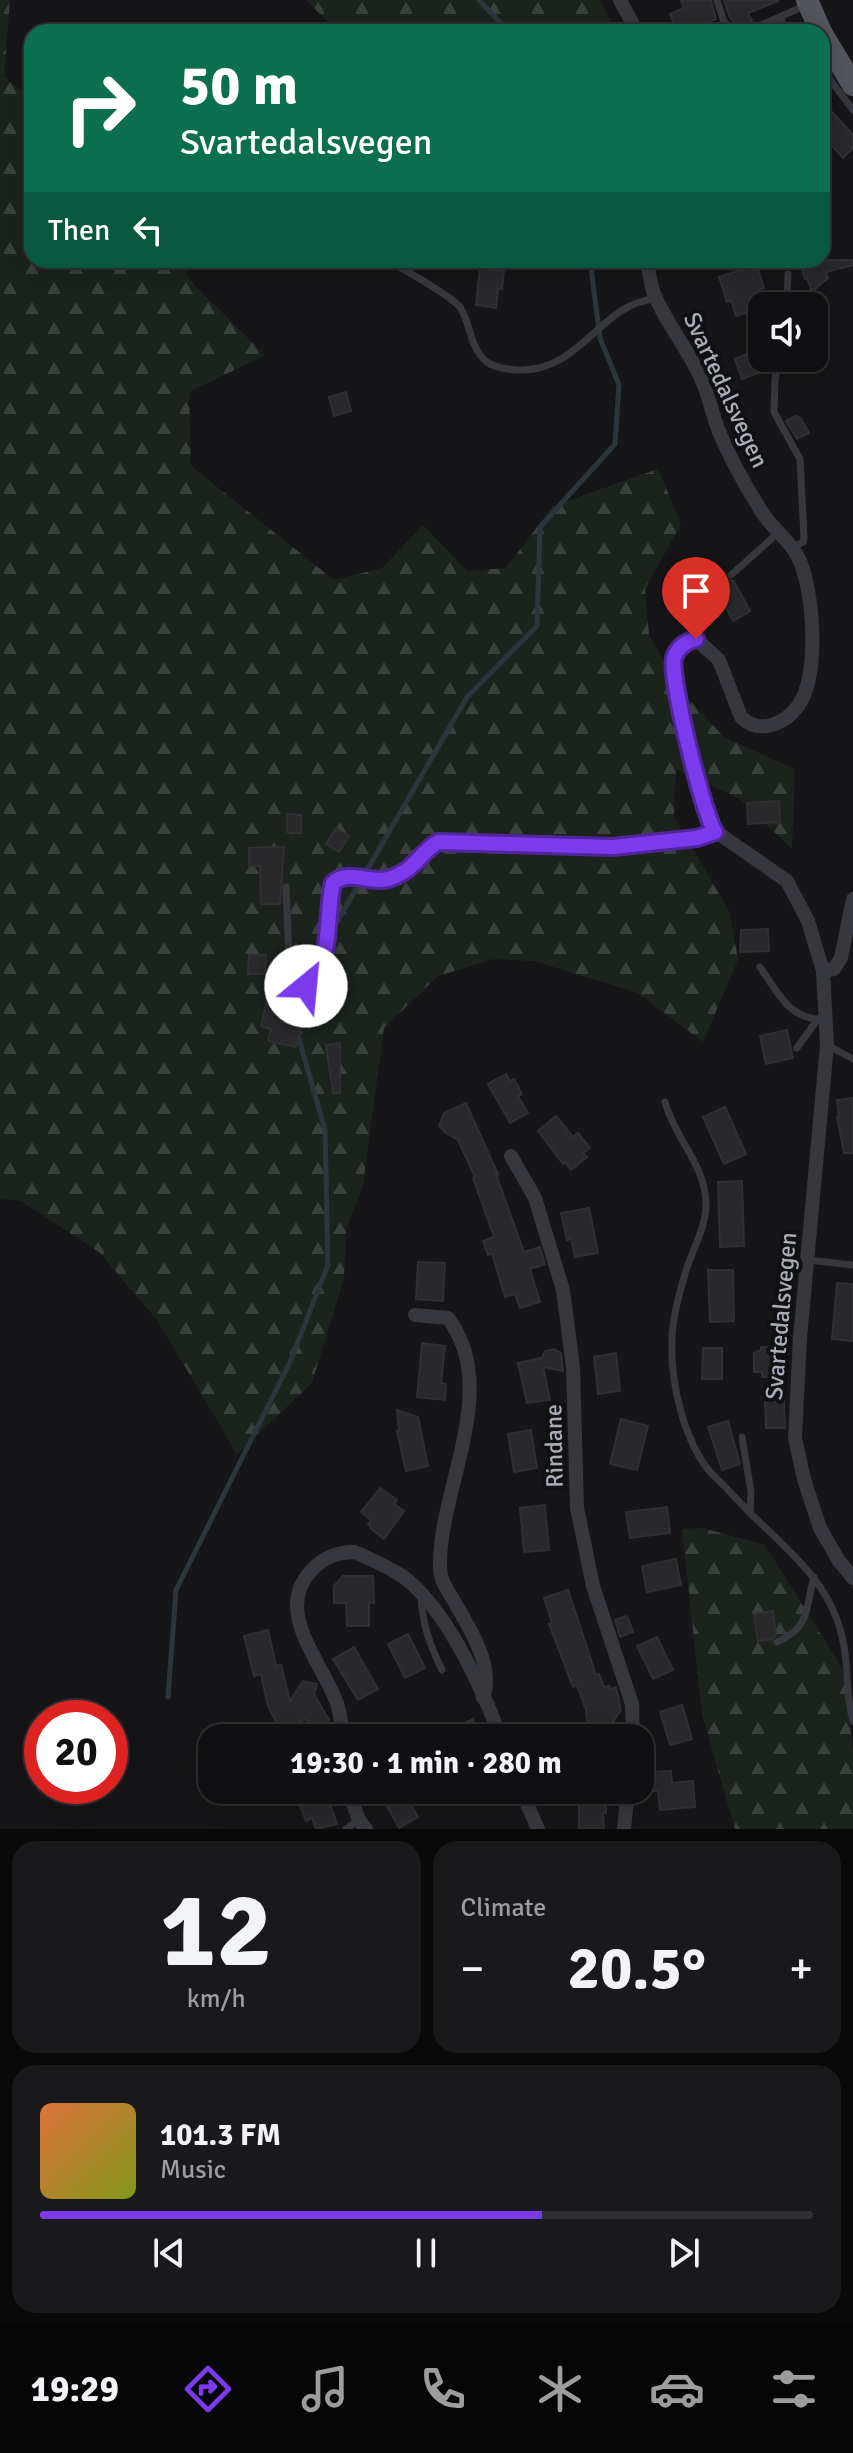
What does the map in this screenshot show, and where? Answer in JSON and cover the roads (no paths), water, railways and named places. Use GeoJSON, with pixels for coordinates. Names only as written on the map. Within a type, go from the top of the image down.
{"type":"FeatureCollection","features":[{"type":"Feature","properties":{"kind":"main road"},"geometry":{"type":"LineString","coordinates":[[808,2],[817,24]]}},
{"type":"Feature","properties":{"kind":"main road"},"geometry":{"type":"LineString","coordinates":[[830,48],[853,85]]}},
{"type":"Feature","properties":{"kind":"street"},"geometry":{"type":"LineString","coordinates":[[620,0],[633,24]]}},
{"type":"Feature","properties":{"kind":"street","name":"Svartedalsvegen"},"geometry":{"type":"LineString","coordinates":[[649,268],[657,298],[701,377],[719,431],[735,466],[763,514],[798,557],[806,583],[812,629],[806,689],[794,711],[774,726],[746,722],[736,709],[725,672],[711,651],[696,639],[685,642],[674,658],[677,699],[715,832],[787,881],[808,921],[823,971],[822,1019],[827,1045],[800,1338],[795,1438],[820,1528],[832,1552],[853,1578]]}},
{"type":"Feature","properties":{"kind":"street"},"geometry":{"type":"LineString","coordinates":[[823,971],[834,969],[839,963],[853,899]]}},
{"type":"Feature","properties":{"kind":"street","name":"Rindane"},"geometry":{"type":"LineString","coordinates":[[511,1156],[535,1198],[563,1290],[573,1367],[577,1508],[593,1586],[632,1704],[633,1724]]}},
{"type":"Feature","properties":{"kind":"street"},"geometry":{"type":"LineString","coordinates":[[415,1315],[448,1318],[466,1350],[466,1433],[449,1497],[439,1571],[480,1654],[485,1671],[483,1699]]}},
{"type":"Feature","properties":{"kind":"street"},"geometry":{"type":"LineString","coordinates":[[340,1724],[335,1699],[301,1629],[296,1598],[305,1577],[321,1561],[339,1553],[355,1552],[404,1577],[434,1609],[461,1652],[495,1724]]}},
{"type":"Feature","properties":{"kind":"street"},"geometry":{"type":"LineString","coordinates":[[354,1804],[362,1824]]}},
{"type":"Feature","properties":{"kind":"street"},"geometry":{"type":"LineString","coordinates":[[527,1804],[538,1829]]}},
{"type":"Feature","properties":{"kind":"street"},"geometry":{"type":"LineString","coordinates":[[624,1829],[627,1804]]}},
{"type":"Feature","properties":{"kind":"lane"},"geometry":{"type":"LineString","coordinates":[[717,0],[726,24]]}},
{"type":"Feature","properties":{"kind":"lane"},"geometry":{"type":"LineString","coordinates":[[764,24],[808,2]]}},
{"type":"Feature","properties":{"kind":"lane"},"geometry":{"type":"LineString","coordinates":[[780,17],[783,24]]}},
{"type":"Feature","properties":{"kind":"lane"},"geometry":{"type":"LineString","coordinates":[[830,80],[853,110]]}},
{"type":"Feature","properties":{"kind":"lane"},"geometry":{"type":"LineString","coordinates":[[399,268],[460,307],[468,332],[481,356],[505,369],[540,369],[570,355],[631,304],[657,298]]}},
{"type":"Feature","properties":{"kind":"lane"},"geometry":{"type":"LineString","coordinates":[[787,292],[788,274]]}},
{"type":"Feature","properties":{"kind":"lane","name":"Svartedalsvegen"},"geometry":{"type":"LineString","coordinates":[[777,372],[774,412],[800,459],[803,542],[791,547]]}},
{"type":"Feature","properties":{"kind":"lane"},"geometry":{"type":"LineString","coordinates":[[731,575],[779,532]]}},
{"type":"Feature","properties":{"kind":"lane"},"geometry":{"type":"LineString","coordinates":[[286,887],[290,979],[297,986],[306,986],[317,975],[331,909],[333,883],[343,876],[387,880],[408,870],[438,842],[613,847],[697,838],[715,832]]}},
{"type":"Feature","properties":{"kind":"lane"},"geometry":{"type":"LineString","coordinates":[[760,967],[786,1005],[803,1018],[822,1019]]}},
{"type":"Feature","properties":{"kind":"lane"},"geometry":{"type":"LineString","coordinates":[[797,1048],[822,1019]]}},
{"type":"Feature","properties":{"kind":"lane"},"geometry":{"type":"LineString","coordinates":[[827,1045],[853,1059]]}},
{"type":"Feature","properties":{"kind":"lane"},"geometry":{"type":"LineString","coordinates":[[665,1102],[678,1136],[701,1172],[706,1207],[686,1271],[672,1339],[681,1408],[688,1435],[703,1464],[794,1553],[814,1577],[838,1622],[843,1640],[846,1686],[853,1721]]}},
{"type":"Feature","properties":{"kind":"lane"},"geometry":{"type":"LineString","coordinates":[[808,1260],[853,1265]]}},
{"type":"Feature","properties":{"kind":"lane"},"geometry":{"type":"LineString","coordinates":[[742,1437],[751,1492],[750,1513]]}},
{"type":"Feature","properties":{"kind":"lane"},"geometry":{"type":"LineString","coordinates":[[777,1642],[794,1634],[805,1618],[814,1577]]}},
{"type":"Feature","properties":{"kind":"lane"},"geometry":{"type":"LineString","coordinates":[[421,1593],[428,1643],[442,1670]]}},
{"type":"Feature","properties":{"kind":"lane"},"geometry":{"type":"LineString","coordinates":[[346,1829],[362,1824]]}},
{"type":"Feature","properties":{"kind":"waterway"},"geometry":{"type":"LineString","coordinates":[[479,0],[502,24]]}},
{"type":"Feature","properties":{"kind":"waterway"},"geometry":{"type":"LineString","coordinates":[[326,941],[467,697],[537,626],[540,527],[615,444],[619,385],[600,338],[591,268]]}},
{"type":"Feature","properties":{"kind":"waterway"},"geometry":{"type":"LineString","coordinates":[[300,1011],[306,976],[319,953]]}},
{"type":"Feature","properties":{"kind":"waterway"},"geometry":{"type":"LineString","coordinates":[[168,1697],[176,1590],[290,1362],[328,1265],[325,1130],[297,1032]]}}]}
